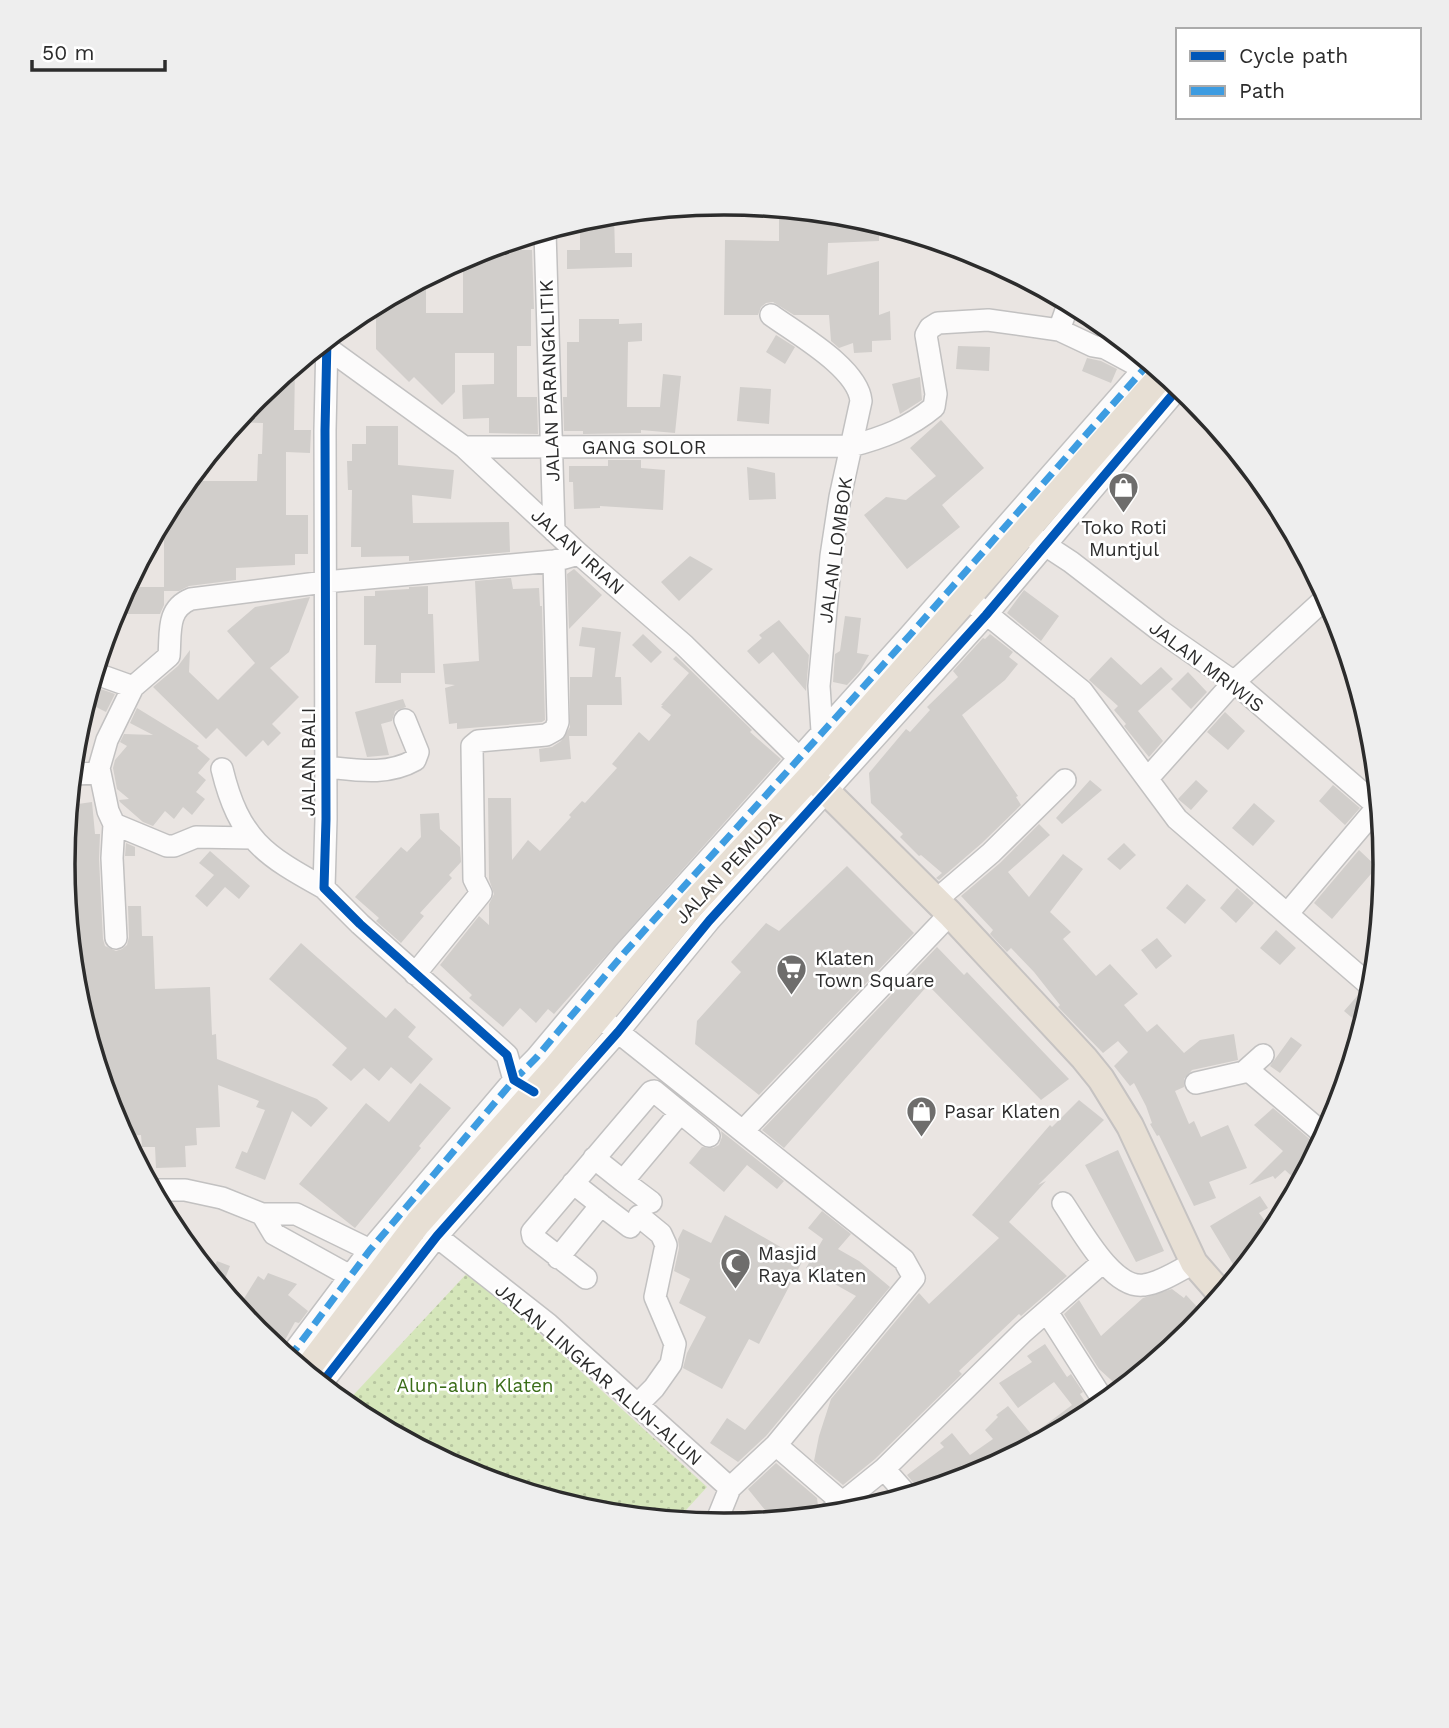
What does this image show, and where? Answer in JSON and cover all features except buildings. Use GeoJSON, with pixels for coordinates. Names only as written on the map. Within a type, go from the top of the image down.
{"type":"FeatureCollection","features":[{"type":"Feature","properties":{"kind":"main road","name":"JALAN PEMUDA"},"geometry":{"type":"LineString","coordinates":[[311,1364],[519,1127],[524,1086],[545,1064],[608,1024],[812,776],[918,638],[977,606],[1036,538],[1156,378]]}},
{"type":"Feature","properties":{"kind":"main road"},"geometry":{"type":"LineString","coordinates":[[812,776],[943,907],[1101,1079],[1130,1126],[1191,1256],[1216,1288]]}},
{"type":"Feature","properties":{"kind":"street","name":"JALAN PARANGKLITIK"},"geometry":{"type":"LineString","coordinates":[[545,240],[554,531]]}},
{"type":"Feature","properties":{"kind":"street"},"geometry":{"type":"LineString","coordinates":[[1065,312],[1059,330],[1138,364]]}},
{"type":"Feature","properties":{"kind":"street","name":"JALAN LOMBOK"},"geometry":{"type":"LineString","coordinates":[[771,315],[825,354],[847,374],[858,389],[861,401],[840,446],[840,497],[831,556],[819,686],[822,731]]}},
{"type":"Feature","properties":{"kind":"street","name":"GANG SOLOR"},"geometry":{"type":"LineString","coordinates":[[464,447],[840,446],[889,436],[934,407],[936,394],[926,335],[930,327],[939,323],[988,320],[1059,330]]}},
{"type":"Feature","properties":{"kind":"street","name":"JALAN IRIAN"},"geometry":{"type":"LineString","coordinates":[[329,349],[464,447],[579,554],[684,645],[812,776]]}},
{"type":"Feature","properties":{"kind":"street","name":"JALAN BALI"},"geometry":{"type":"LineString","coordinates":[[323,354],[326,767],[324,888]]}},
{"type":"Feature","properties":{"kind":"street"},"geometry":{"type":"LineString","coordinates":[[812,776],[822,731],[918,638],[1155,378]]}},
{"type":"Feature","properties":{"kind":"street","name":"JALAN MRIWIS"},"geometry":{"type":"LineString","coordinates":[[1036,538],[1234,682],[1370,799]]}},
{"type":"Feature","properties":{"kind":"street"},"geometry":{"type":"LineString","coordinates":[[116,939],[112,858],[114,824],[108,811],[99,768],[107,740],[132,687],[169,656],[172,615],[180,603],[191,599],[325,582],[554,561],[579,554]]}},
{"type":"Feature","properties":{"kind":"street"},"geometry":{"type":"LineString","coordinates":[[415,974],[481,893],[474,879],[472,746],[478,741],[546,735],[555,730],[558,722],[554,561]]}},
{"type":"Feature","properties":{"kind":"street"},"geometry":{"type":"LineString","coordinates":[[1148,778],[1234,682],[1319,604]]}},
{"type":"Feature","properties":{"kind":"street"},"geometry":{"type":"LineString","coordinates":[[507,1055],[545,1064],[625,952],[812,776],[927,681],[942,663],[977,606],[1082,691],[1177,819],[1363,979]]}},
{"type":"Feature","properties":{"kind":"street"},"geometry":{"type":"LineString","coordinates":[[103,676],[132,687]]}},
{"type":"Feature","properties":{"kind":"street"},"geometry":{"type":"LineString","coordinates":[[326,767],[382,771],[415,760],[418,752],[405,720]]}},
{"type":"Feature","properties":{"kind":"street"},"geometry":{"type":"LineString","coordinates":[[222,769],[234,809],[251,838],[284,865],[324,888],[360,924],[507,1055],[524,1086],[370,1250],[295,1351]]}},
{"type":"Feature","properties":{"kind":"street"},"geometry":{"type":"LineString","coordinates":[[82,774],[100,773]]}},
{"type":"Feature","properties":{"kind":"street"},"geometry":{"type":"LineString","coordinates":[[743,1131],[991,853],[1065,780]]}},
{"type":"Feature","properties":{"kind":"street"},"geometry":{"type":"LineString","coordinates":[[1288,914],[1371,816]]}},
{"type":"Feature","properties":{"kind":"street"},"geometry":{"type":"LineString","coordinates":[[114,824],[167,846],[196,837],[251,838]]}},
{"type":"Feature","properties":{"kind":"street"},"geometry":{"type":"LineString","coordinates":[[519,1127],[608,1024],[904,1260],[914,1278],[776,1445],[730,1488],[720,1513]]}},
{"type":"Feature","properties":{"kind":"street"},"geometry":{"type":"LineString","coordinates":[[1196,1083],[1245,1068],[1317,1128]]}},
{"type":"Feature","properties":{"kind":"street"},"geometry":{"type":"LineString","coordinates":[[586,1278],[533,1237],[532,1232],[651,1092],[654,1091],[709,1136]]}},
{"type":"Feature","properties":{"kind":"street"},"geometry":{"type":"LineString","coordinates":[[622,1181],[681,1113]]}},
{"type":"Feature","properties":{"kind":"street"},"geometry":{"type":"LineString","coordinates":[[594,1158],[622,1181],[640,1215],[661,1234],[666,1245],[655,1297],[675,1344],[671,1364],[654,1388],[637,1405]]}},
{"type":"Feature","properties":{"kind":"street"},"geometry":{"type":"LineString","coordinates":[[573,1183],[601,1205],[640,1215]]}},
{"type":"Feature","properties":{"kind":"street"},"geometry":{"type":"LineString","coordinates":[[163,1190],[185,1190],[222,1198],[262,1214],[296,1214],[370,1250]]}},
{"type":"Feature","properties":{"kind":"street"},"geometry":{"type":"LineString","coordinates":[[1063,1203],[1103,1262],[1118,1277],[1133,1284],[1142,1273],[1191,1256]]}},
{"type":"Feature","properties":{"kind":"street"},"geometry":{"type":"LineString","coordinates":[[558,1258],[601,1205]]}},
{"type":"Feature","properties":{"kind":"street"},"geometry":{"type":"LineString","coordinates":[[262,1214],[274,1234],[350,1276]]}},
{"type":"Feature","properties":{"kind":"street"},"geometry":{"type":"LineString","coordinates":[[326,1377],[428,1229]]}},
{"type":"Feature","properties":{"kind":"street","name":"JALAN LINGKAR ALUN-ALUN"},"geometry":{"type":"LineString","coordinates":[[428,1229],[548,1324],[730,1488]]}},
{"type":"Feature","properties":{"kind":"street"},"geometry":{"type":"LineString","coordinates":[[843,1502],[884,1469],[1023,1332],[1103,1262]]}},
{"type":"Feature","properties":{"kind":"street"},"geometry":{"type":"LineString","coordinates":[[1047,1312],[1099,1394]]}},
{"type":"Feature","properties":{"kind":"street"},"geometry":{"type":"LineString","coordinates":[[776,1445],[831,1504]]}},
{"type":"Feature","properties":{"kind":"street"},"geometry":{"type":"LineString","coordinates":[[884,1469],[901,1488]]}},
{"type":"Feature","properties":{"kind":"green space","name":"Alun-alun Klaten"},"geometry":{"type":"Polygon","coordinates":[[[470,1270],[707,1487],[684,1512],[640,1508],[556,1491],[476,1464],[437,1446],[353,1396],[470,1270]]]}},
{"type":"Feature","properties":{"kind":"marked path"},"geometry":{"type":"LineString","coordinates":[[295,1351],[370,1250],[514,1080],[1144,369]]}},
{"type":"Feature","properties":{"kind":"cycle path"},"geometry":{"type":"LineString","coordinates":[[327,351],[324,888],[360,924],[507,1055],[514,1080],[534,1092]]}},
{"type":"Feature","properties":{"kind":"cycle path"},"geometry":{"type":"LineString","coordinates":[[327,1377],[437,1236],[618,1032],[709,921],[986,615],[1173,395]]}},
{"type":"Feature","properties":{"kind":"place","name":"Toko Roti Muntjul"},"geometry":{"type":"Point","coordinates":[1124,515]}},
{"type":"Feature","properties":{"kind":"place","name":"Klaten Town Square"},"geometry":{"type":"Point","coordinates":[792,996]}},
{"type":"Feature","properties":{"kind":"place","name":"Pasar Klaten"},"geometry":{"type":"Point","coordinates":[921,1138]}},
{"type":"Feature","properties":{"kind":"place","name":"Masjid Raya Klaten"},"geometry":{"type":"Point","coordinates":[735,1291]}}]}
